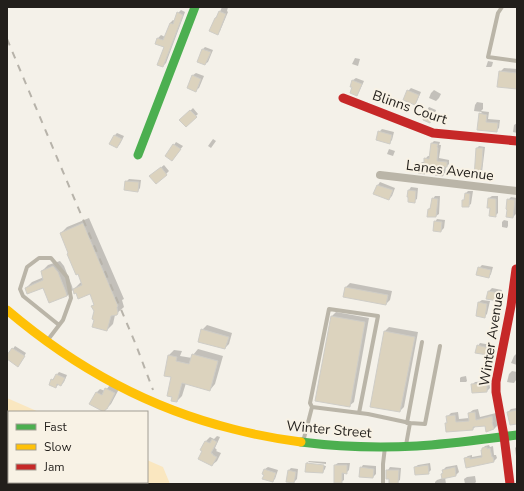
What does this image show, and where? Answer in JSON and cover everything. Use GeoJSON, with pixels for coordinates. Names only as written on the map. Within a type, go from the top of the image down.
{"type":"FeatureCollection","features":[{"type":"Feature","properties":{"kind":"street"},"geometry":{"type":"LineString","coordinates":[[138,155],[195,7]]}},
{"type":"Feature","properties":{"kind":"street","name":"Blinns Court"},"geometry":{"type":"LineString","coordinates":[[342,98],[433,133],[517,141]]}},
{"type":"Feature","properties":{"kind":"street","name":"Lanes Avenue"},"geometry":{"type":"LineString","coordinates":[[380,175],[517,191]]}},
{"type":"Feature","properties":{"kind":"street","name":"Winter Avenue"},"geometry":{"type":"LineString","coordinates":[[510,484],[504,436],[496,392],[496,382],[498,365],[511,306],[516,269]]}},
{"type":"Feature","properties":{"kind":"street","name":"Winter Street"},"geometry":{"type":"LineString","coordinates":[[7,310],[47,342],[95,373],[144,398],[181,413],[258,434],[303,443],[335,446],[406,446],[460,442],[517,435]]}},
{"type":"Feature","properties":{"kind":"lane"},"geometry":{"type":"LineString","coordinates":[[502,7],[498,13],[488,57],[517,61]]}},
{"type":"Feature","properties":{"kind":"lane"},"geometry":{"type":"LineString","coordinates":[[47,342],[63,320],[72,298],[67,277],[51,258],[39,258],[27,268],[20,289],[23,296],[59,325]]}},
{"type":"Feature","properties":{"kind":"lane"},"geometry":{"type":"LineString","coordinates":[[303,443],[312,407],[310,403],[329,309],[378,316],[359,413]]}},
{"type":"Feature","properties":{"kind":"lane"},"geometry":{"type":"LineString","coordinates":[[406,446],[408,423],[422,342]]}},
{"type":"Feature","properties":{"kind":"lane"},"geometry":{"type":"LineString","coordinates":[[312,407],[359,413],[408,423],[425,424],[440,346]]}},
{"type":"Feature","properties":{"kind":"lane"},"geometry":{"type":"LineString","coordinates":[[383,484],[385,446]]}},
{"type":"Feature","properties":{"kind":"shaded area"},"geometry":{"type":"Polygon","coordinates":[[[7,398],[37,411],[8,411],[8,483],[148,483],[148,460],[163,467],[170,484],[7,484],[7,398]]]}},
{"type":"Feature","properties":{"kind":"building"},"geometry":{"type":"Polygon","coordinates":[[[219,11],[226,14],[218,35],[209,31],[219,11]]]}},
{"type":"Feature","properties":{"kind":"building"},"geometry":{"type":"Polygon","coordinates":[[[177,12],[183,15],[163,67],[157,65],[164,47],[155,44],[157,38],[163,40],[170,23],[173,24],[177,12]]]}},
{"type":"Feature","properties":{"kind":"building"},"geometry":{"type":"Polygon","coordinates":[[[202,49],[211,52],[205,65],[197,62],[202,49]]]}},
{"type":"Feature","properties":{"kind":"building"},"geometry":{"type":"Polygon","coordinates":[[[499,71],[517,73],[517,89],[497,87],[499,71]]]}},
{"type":"Feature","properties":{"kind":"building"},"geometry":{"type":"Polygon","coordinates":[[[192,75],[201,79],[196,92],[187,88],[192,75]]]}},
{"type":"Feature","properties":{"kind":"building"},"geometry":{"type":"Polygon","coordinates":[[[352,80],[362,84],[357,96],[350,93],[352,80]]]}},
{"type":"Feature","properties":{"kind":"building"},"geometry":{"type":"Polygon","coordinates":[[[407,90],[419,95],[415,105],[403,100],[407,90]]]}},
{"type":"Feature","properties":{"kind":"building"},"geometry":{"type":"Polygon","coordinates":[[[190,110],[197,117],[186,127],[179,120],[190,110]]]}},
{"type":"Feature","properties":{"kind":"building"},"geometry":{"type":"Polygon","coordinates":[[[426,110],[434,113],[430,123],[423,120],[426,110]]]}},
{"type":"Feature","properties":{"kind":"building"},"geometry":{"type":"Polygon","coordinates":[[[479,113],[487,115],[486,122],[498,123],[497,132],[477,130],[479,113]]]}},
{"type":"Feature","properties":{"kind":"building"},"geometry":{"type":"Polygon","coordinates":[[[378,131],[392,135],[390,144],[376,140],[378,131]]]}},
{"type":"Feature","properties":{"kind":"building"},"geometry":{"type":"Polygon","coordinates":[[[114,135],[122,139],[117,148],[109,144],[114,135]]]}},
{"type":"Feature","properties":{"kind":"building"},"geometry":{"type":"Polygon","coordinates":[[[431,143],[438,144],[437,161],[447,162],[447,167],[444,167],[443,176],[435,175],[436,166],[425,166],[425,174],[418,173],[418,164],[424,165],[424,158],[429,159],[431,143]]]}},
{"type":"Feature","properties":{"kind":"building"},"geometry":{"type":"Polygon","coordinates":[[[173,144],[181,149],[172,161],[165,156],[173,144]]]}},
{"type":"Feature","properties":{"kind":"building"},"geometry":{"type":"Polygon","coordinates":[[[476,148],[483,148],[479,179],[474,178],[476,148]]]}},
{"type":"Feature","properties":{"kind":"building"},"geometry":{"type":"Polygon","coordinates":[[[161,167],[167,175],[156,184],[149,176],[161,167]]]}},
{"type":"Feature","properties":{"kind":"building"},"geometry":{"type":"Polygon","coordinates":[[[125,181],[139,182],[138,192],[124,190],[125,181]]]}},
{"type":"Feature","properties":{"kind":"building"},"geometry":{"type":"Polygon","coordinates":[[[377,185],[393,190],[389,200],[373,194],[377,185]]]}},
{"type":"Feature","properties":{"kind":"building"},"geometry":{"type":"Polygon","coordinates":[[[408,190],[416,191],[415,203],[408,202],[408,190]]]}},
{"type":"Feature","properties":{"kind":"building"},"geometry":{"type":"Polygon","coordinates":[[[465,193],[470,194],[469,207],[462,207],[462,200],[464,200],[465,193]]]}},
{"type":"Feature","properties":{"kind":"building"},"geometry":{"type":"Polygon","coordinates":[[[432,198],[438,199],[436,217],[427,217],[428,209],[430,209],[432,198]]]}},
{"type":"Feature","properties":{"kind":"building"},"geometry":{"type":"Polygon","coordinates":[[[488,198],[496,199],[496,217],[489,216],[490,208],[487,208],[488,198]]]}},
{"type":"Feature","properties":{"kind":"building"},"geometry":{"type":"Polygon","coordinates":[[[507,199],[515,200],[513,218],[506,217],[507,199]]]}},
{"type":"Feature","properties":{"kind":"building"},"geometry":{"type":"Polygon","coordinates":[[[434,221],[442,222],[441,232],[433,231],[434,221]]]}},
{"type":"Feature","properties":{"kind":"building"},"geometry":{"type":"Polygon","coordinates":[[[83,223],[118,306],[118,313],[117,315],[111,316],[107,331],[92,327],[94,311],[91,306],[94,305],[90,294],[78,299],[76,293],[74,294],[73,289],[82,285],[67,254],[68,253],[60,233],[83,223]]]}},
{"type":"Feature","properties":{"kind":"building"},"geometry":{"type":"Polygon","coordinates":[[[53,266],[58,272],[67,296],[49,303],[43,288],[27,294],[25,288],[43,280],[41,271],[53,266]]]}},
{"type":"Feature","properties":{"kind":"building"},"geometry":{"type":"Polygon","coordinates":[[[478,267],[491,270],[489,278],[476,275],[478,267]]]}},
{"type":"Feature","properties":{"kind":"building"},"geometry":{"type":"Polygon","coordinates":[[[345,287],[388,295],[386,305],[343,297],[345,287]]]}},
{"type":"Feature","properties":{"kind":"building"},"geometry":{"type":"Polygon","coordinates":[[[488,291],[500,293],[498,301],[486,299],[488,291]]]}},
{"type":"Feature","properties":{"kind":"building"},"geometry":{"type":"Polygon","coordinates":[[[478,302],[487,304],[485,318],[476,316],[478,302]]]}},
{"type":"Feature","properties":{"kind":"building"},"geometry":{"type":"Polygon","coordinates":[[[331,316],[365,322],[350,407],[315,401],[331,316]]]}},
{"type":"Feature","properties":{"kind":"building"},"geometry":{"type":"Polygon","coordinates":[[[201,329],[229,337],[225,349],[198,342],[201,329]]]}},
{"type":"Feature","properties":{"kind":"building"},"geometry":{"type":"Polygon","coordinates":[[[384,331],[415,337],[400,412],[370,407],[384,331]]]}},
{"type":"Feature","properties":{"kind":"building"},"geometry":{"type":"Polygon","coordinates":[[[477,345],[489,348],[488,355],[475,353],[477,345]]]}},
{"type":"Feature","properties":{"kind":"building"},"geometry":{"type":"Polygon","coordinates":[[[12,348],[25,356],[18,367],[7,359],[7,355],[12,348]]]}},
{"type":"Feature","properties":{"kind":"building"},"geometry":{"type":"Polygon","coordinates":[[[192,354],[218,361],[210,391],[182,383],[177,402],[171,401],[172,397],[167,396],[171,377],[164,376],[168,355],[177,357],[176,361],[189,364],[192,354]]]}},
{"type":"Feature","properties":{"kind":"building"},"geometry":{"type":"Polygon","coordinates":[[[56,374],[65,378],[61,386],[57,384],[56,388],[49,385],[51,379],[53,380],[56,374]]]}},
{"type":"Feature","properties":{"kind":"building"},"geometry":{"type":"Polygon","coordinates":[[[487,383],[487,392],[472,393],[471,384],[487,383]]]}},
{"type":"Feature","properties":{"kind":"building"},"geometry":{"type":"Polygon","coordinates":[[[105,388],[115,393],[105,411],[89,404],[96,392],[102,395],[105,388]]]}},
{"type":"Feature","properties":{"kind":"building"},"geometry":{"type":"Polygon","coordinates":[[[517,410],[517,424],[510,425],[507,412],[517,410]]]}},
{"type":"Feature","properties":{"kind":"building"},"geometry":{"type":"Polygon","coordinates":[[[475,412],[476,420],[492,416],[494,429],[486,432],[485,426],[473,427],[473,430],[446,432],[446,416],[455,415],[456,422],[469,421],[468,413],[475,412]]]}},
{"type":"Feature","properties":{"kind":"building"},"geometry":{"type":"Polygon","coordinates":[[[212,439],[217,442],[211,453],[217,457],[212,466],[198,459],[202,451],[200,450],[205,441],[210,443],[212,439]]]}},
{"type":"Feature","properties":{"kind":"building"},"geometry":{"type":"Polygon","coordinates":[[[487,447],[487,449],[490,448],[494,462],[466,468],[464,458],[470,457],[470,459],[482,457],[482,448],[487,447]]]}},
{"type":"Feature","properties":{"kind":"building"},"geometry":{"type":"Polygon","coordinates":[[[306,463],[324,465],[323,473],[305,472],[306,463]]]}},
{"type":"Feature","properties":{"kind":"building"},"geometry":{"type":"Polygon","coordinates":[[[334,465],[347,465],[347,474],[342,473],[342,483],[334,483],[334,465]]]}},
{"type":"Feature","properties":{"kind":"building"},"geometry":{"type":"Polygon","coordinates":[[[428,465],[429,474],[415,475],[414,467],[428,465]]]}},
{"type":"Feature","properties":{"kind":"building"},"geometry":{"type":"Polygon","coordinates":[[[360,467],[374,469],[373,478],[359,477],[360,467]]]}},
{"type":"Feature","properties":{"kind":"building"},"geometry":{"type":"Polygon","coordinates":[[[455,467],[456,476],[442,479],[442,470],[455,467]]]}},
{"type":"Feature","properties":{"kind":"building"},"geometry":{"type":"Polygon","coordinates":[[[264,469],[276,473],[273,482],[262,479],[264,469]]]}},
{"type":"Feature","properties":{"kind":"building"},"geometry":{"type":"Polygon","coordinates":[[[288,470],[296,472],[294,483],[286,482],[288,470]]]}},
{"type":"Feature","properties":{"kind":"building"},"geometry":{"type":"Polygon","coordinates":[[[386,470],[399,470],[398,484],[389,483],[389,479],[386,479],[386,470]]]}},
{"type":"Feature","properties":{"kind":"railway"},"geometry":{"type":"LineString","coordinates":[[7,39],[136,345],[153,390]]}},
{"type":"Feature","properties":{"kind":"traffic: fast"},"geometry":{"type":"LineString","coordinates":[[138,155],[195,7]]}},
{"type":"Feature","properties":{"kind":"traffic: fast"},"geometry":{"type":"LineString","coordinates":[[301,442],[345,446],[402,447],[517,435]]}},
{"type":"Feature","properties":{"kind":"traffic: slow"},"geometry":{"type":"LineString","coordinates":[[7,310],[32,331],[59,350],[113,383],[142,397],[171,410],[233,429],[301,442]]}},
{"type":"Feature","properties":{"kind":"traffic: jam"},"geometry":{"type":"LineString","coordinates":[[343,98],[433,133],[517,141]]}},
{"type":"Feature","properties":{"kind":"traffic: jam"},"geometry":{"type":"LineString","coordinates":[[510,484],[504,436],[496,392],[496,382],[511,306],[516,269]]}}]}
